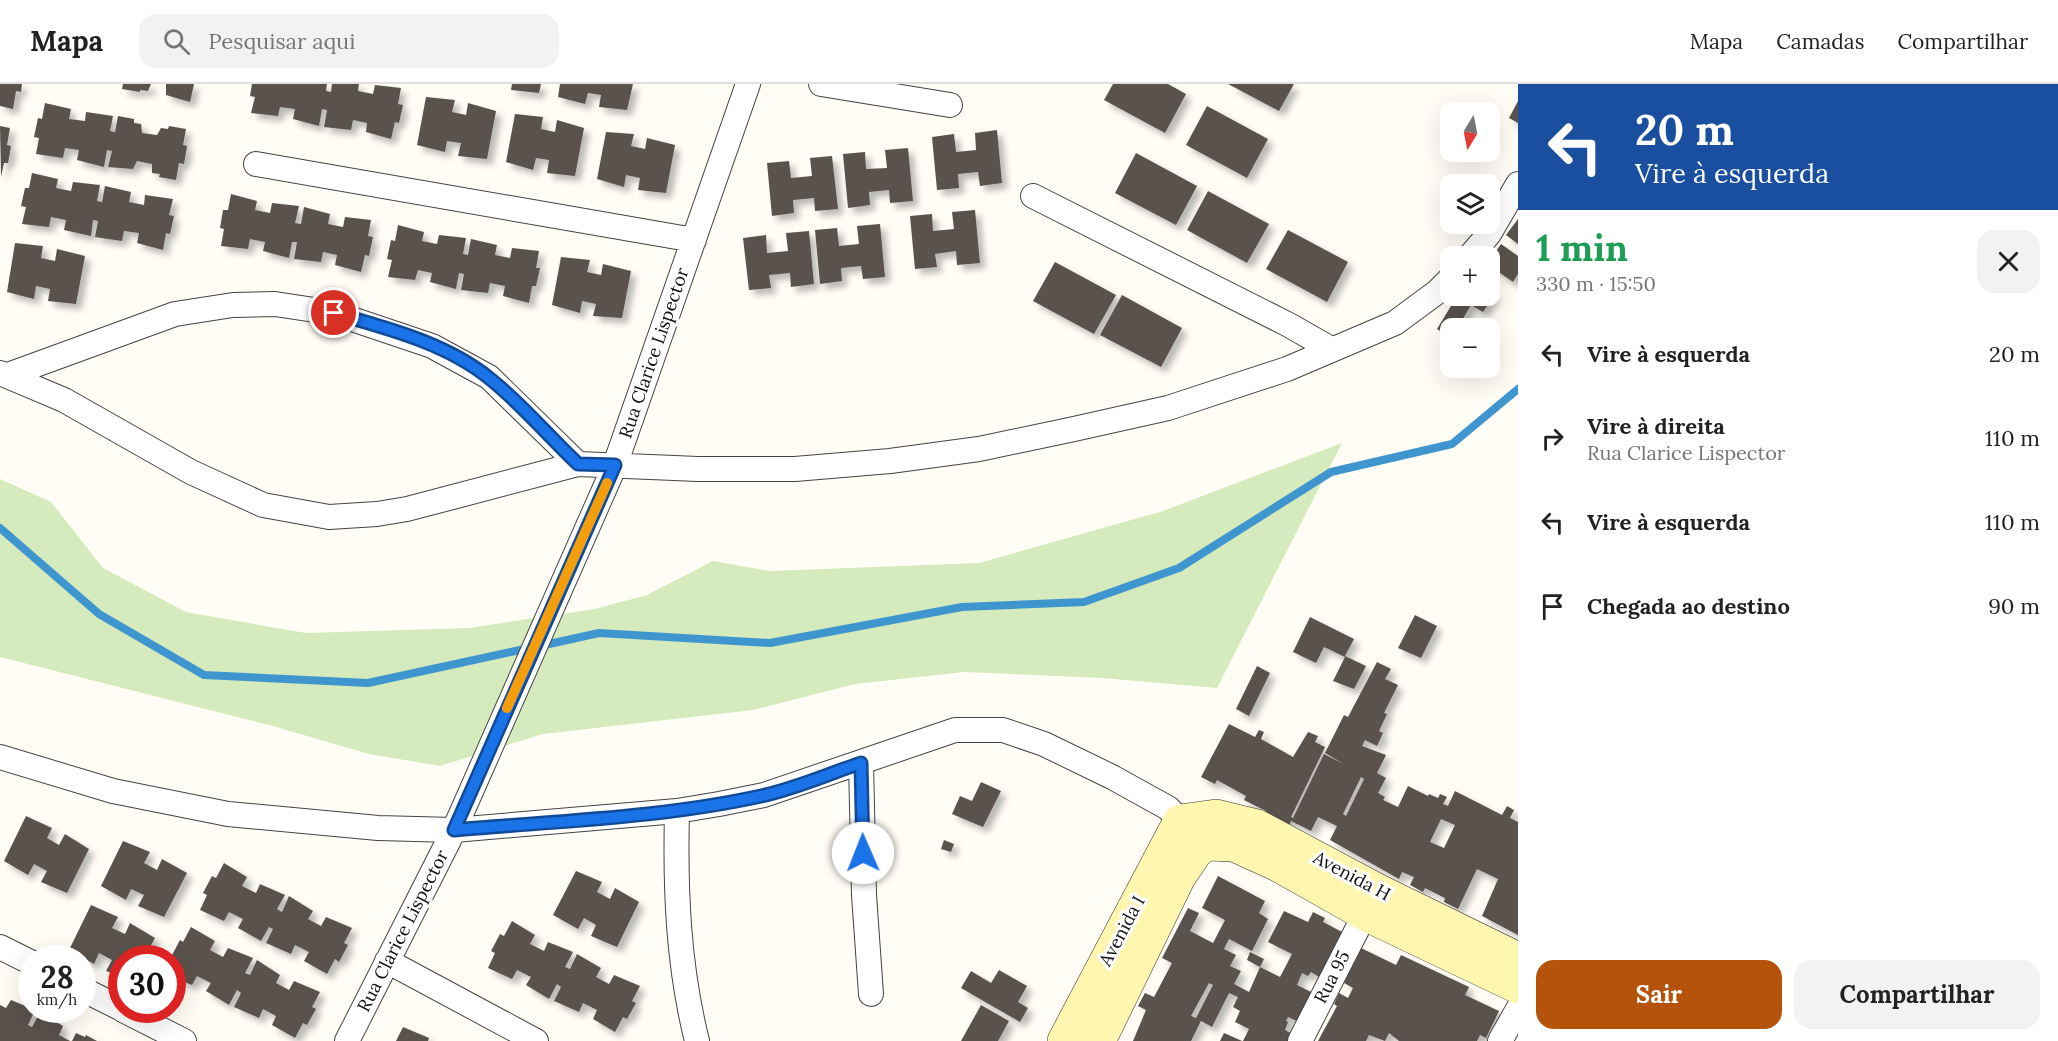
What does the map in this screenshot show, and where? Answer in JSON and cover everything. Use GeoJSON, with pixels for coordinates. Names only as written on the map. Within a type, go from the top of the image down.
{"type":"FeatureCollection","features":[{"type":"Feature","properties":{"kind":"street","name":"Rua Clarice Lispector"},"geometry":{"type":"LineString","coordinates":[[347,1041],[454,830],[615,465],[748,84]]}},
{"type":"Feature","properties":{"kind":"street"},"geometry":{"type":"LineString","coordinates":[[821,84],[950,105]]}},
{"type":"Feature","properties":{"kind":"street"},"geometry":{"type":"LineString","coordinates":[[256,164],[693,240]]}},
{"type":"Feature","properties":{"kind":"street"},"geometry":{"type":"LineString","coordinates":[[1479,246],[1489,234],[1518,184]]}},
{"type":"Feature","properties":{"kind":"street"},"geometry":{"type":"LineString","coordinates":[[1033,196],[1289,325],[1331,349]]}},
{"type":"Feature","properties":{"kind":"street"},"geometry":{"type":"LineString","coordinates":[[4,374],[81,409],[237,496],[262,506],[329,517],[377,514],[407,509],[578,464],[795,469],[890,461],[979,450],[1168,408],[1287,369],[1395,323],[1440,289]]}},
{"type":"Feature","properties":{"kind":"street"},"geometry":{"type":"LineString","coordinates":[[4,374],[175,314],[233,305],[275,304],[334,313],[432,346],[489,377],[578,464]]}},
{"type":"Feature","properties":{"kind":"street"},"geometry":{"type":"LineString","coordinates":[[0,757],[113,791],[228,814],[378,828],[454,830],[677,811],[764,795],[955,730],[1003,730],[1044,744],[1112,777],[1168,808],[1201,848]]}},
{"type":"Feature","properties":{"kind":"street"},"geometry":{"type":"LineString","coordinates":[[861,763],[864,895],[871,994]]}},
{"type":"Feature","properties":{"kind":"street"},"geometry":{"type":"LineString","coordinates":[[677,811],[677,898],[681,967],[697,1041]]}},
{"type":"Feature","properties":{"kind":"street","name":"Avenida H"},"geometry":{"type":"LineString","coordinates":[[1180,821],[1216,816],[1257,826],[1379,891],[1518,959]]}},
{"type":"Feature","properties":{"kind":"street","name":"Avenida I"},"geometry":{"type":"LineString","coordinates":[[1064,1041],[1180,821]]}},
{"type":"Feature","properties":{"kind":"street","name":"Avenida H"},"geometry":{"type":"LineString","coordinates":[[1201,848],[1223,843],[1248,850],[1304,878],[1365,914],[1518,987]]}},
{"type":"Feature","properties":{"kind":"street","name":"Avenida I"},"geometry":{"type":"LineString","coordinates":[[1099,1041],[1179,878],[1201,848]]}},
{"type":"Feature","properties":{"kind":"street","name":"Rua 95"},"geometry":{"type":"LineString","coordinates":[[1299,1041],[1365,914]]}},
{"type":"Feature","properties":{"kind":"street"},"geometry":{"type":"LineString","coordinates":[[0,947],[18,956]]}},
{"type":"Feature","properties":{"kind":"street"},"geometry":{"type":"LineString","coordinates":[[387,961],[536,1041]]}},
{"type":"Feature","properties":{"kind":"street"},"geometry":{"type":"LineString","coordinates":[[1500,1041],[1518,1009]]}},
{"type":"Feature","properties":{"kind":"street"},"geometry":{"type":"LineString","coordinates":[[149,1023],[184,1041]]}},
{"type":"Feature","properties":{"kind":"green space"},"geometry":{"type":"Polygon","coordinates":[[[1342,443],[1217,688],[1102,678],[964,672],[855,684],[753,710],[543,734],[440,766],[369,754],[269,725],[0,657],[0,479],[51,502],[103,568],[186,612],[306,633],[469,628],[595,609],[647,595],[713,561],[770,571],[979,563],[1163,511],[1342,443]]]}},
{"type":"Feature","properties":{"kind":"building"},"geometry":{"type":"Polygon","coordinates":[[[0,84],[22,84],[21,92],[16,91],[13,109],[0,106],[0,84]]]}},
{"type":"Feature","properties":{"kind":"building"},"geometry":{"type":"Polygon","coordinates":[[[123,84],[151,84],[148,91],[140,90],[140,92],[122,89],[123,84]]]}},
{"type":"Feature","properties":{"kind":"building"},"geometry":{"type":"Polygon","coordinates":[[[166,84],[194,84],[190,102],[166,95],[166,84]]]}},
{"type":"Feature","properties":{"kind":"building"},"geometry":{"type":"Polygon","coordinates":[[[252,84],[327,84],[326,91],[331,92],[332,84],[359,84],[358,91],[373,94],[375,85],[401,88],[398,104],[403,105],[399,123],[395,122],[391,139],[366,132],[367,123],[353,120],[351,130],[324,127],[327,110],[322,109],[319,126],[293,119],[295,109],[280,107],[278,116],[251,113],[255,97],[250,96],[252,84]]]}},
{"type":"Feature","properties":{"kind":"building"},"geometry":{"type":"Polygon","coordinates":[[[512,84],[541,84],[539,93],[511,90],[512,84]]]}},
{"type":"Feature","properties":{"kind":"building"},"geometry":{"type":"Polygon","coordinates":[[[560,84],[633,84],[627,110],[599,107],[601,95],[588,93],[585,104],[558,97],[560,84]]]}},
{"type":"Feature","properties":{"kind":"building"},"geometry":{"type":"Polygon","coordinates":[[[1113,84],[1168,84],[1186,94],[1165,133],[1104,100],[1113,84]]]}},
{"type":"Feature","properties":{"kind":"building"},"geometry":{"type":"Polygon","coordinates":[[[1228,84],[1294,84],[1279,111],[1228,84]]]}},
{"type":"Feature","properties":{"kind":"building"},"geometry":{"type":"Polygon","coordinates":[[[426,97],[455,100],[452,112],[466,115],[468,103],[496,111],[487,159],[458,156],[461,143],[447,141],[445,152],[417,145],[426,97]]]}},
{"type":"Feature","properties":{"kind":"building"},"geometry":{"type":"Polygon","coordinates":[[[1518,101],[1518,123],[1509,118],[1518,101]]]}},
{"type":"Feature","properties":{"kind":"building"},"geometry":{"type":"Polygon","coordinates":[[[45,103],[71,109],[69,119],[85,121],[86,112],[113,116],[110,131],[115,132],[118,116],[134,119],[134,123],[141,124],[142,133],[157,135],[161,128],[168,129],[169,126],[186,129],[183,145],[187,146],[184,164],[179,163],[176,180],[159,177],[160,174],[152,173],[152,164],[137,161],[133,169],[108,167],[112,151],[107,150],[104,167],[77,160],[79,150],[65,148],[63,158],[36,154],[39,138],[34,137],[38,118],[42,119],[45,103]]]}},
{"type":"Feature","properties":{"kind":"building"},"geometry":{"type":"Polygon","coordinates":[[[1207,106],[1268,139],[1247,178],[1186,145],[1207,106]]]}},
{"type":"Feature","properties":{"kind":"building"},"geometry":{"type":"Polygon","coordinates":[[[515,114],[543,117],[541,129],[555,132],[557,120],[584,128],[575,176],[547,173],[549,160],[536,158],[533,170],[506,162],[515,114]]]}},
{"type":"Feature","properties":{"kind":"building"},"geometry":{"type":"Polygon","coordinates":[[[0,126],[10,128],[7,145],[11,146],[8,163],[4,163],[1,177],[0,126]]]}},
{"type":"Feature","properties":{"kind":"building"},"geometry":{"type":"Polygon","coordinates":[[[997,130],[1002,183],[980,186],[978,172],[958,174],[959,188],[937,190],[932,137],[954,134],[956,152],[976,150],[975,133],[997,130]]]}},
{"type":"Feature","properties":{"kind":"building"},"geometry":{"type":"Polygon","coordinates":[[[606,132],[634,134],[631,146],[645,149],[647,138],[675,145],[666,193],[638,190],[640,178],[626,175],[624,187],[597,179],[606,132]]]}},
{"type":"Feature","properties":{"kind":"building"},"geometry":{"type":"Polygon","coordinates":[[[908,148],[913,201],[890,203],[889,190],[869,192],[870,205],[848,208],[843,154],[865,152],[866,169],[887,168],[885,150],[908,148]]]}},
{"type":"Feature","properties":{"kind":"building"},"geometry":{"type":"Polygon","coordinates":[[[1136,153],[1197,186],[1176,225],[1115,193],[1136,153]]]}},
{"type":"Feature","properties":{"kind":"building"},"geometry":{"type":"Polygon","coordinates":[[[832,156],[838,209],[815,211],[814,198],[793,200],[794,213],[772,216],[767,163],[789,161],[791,178],[812,176],[810,158],[832,156]]]}},
{"type":"Feature","properties":{"kind":"building"},"geometry":{"type":"Polygon","coordinates":[[[32,173],[58,179],[56,188],[71,191],[73,182],[100,185],[97,201],[102,202],[105,186],[131,192],[129,202],[144,205],[145,195],[173,199],[169,215],[174,216],[170,234],[166,233],[163,250],[137,243],[139,233],[124,231],[122,241],[95,237],[98,221],[93,220],[91,236],[64,230],[66,220],[51,217],[49,227],[22,224],[26,207],[21,206],[25,188],[29,188],[32,173]]]}},
{"type":"Feature","properties":{"kind":"building"},"geometry":{"type":"Polygon","coordinates":[[[1208,191],[1269,224],[1247,263],[1187,230],[1208,191]]]}},
{"type":"Feature","properties":{"kind":"building"},"geometry":{"type":"Polygon","coordinates":[[[231,194],[257,201],[255,210],[270,213],[272,203],[299,206],[295,223],[301,224],[304,207],[330,214],[328,224],[343,227],[345,217],[371,220],[368,236],[373,237],[369,256],[365,255],[361,272],[335,265],[337,255],[323,252],[321,262],[294,259],[297,242],[292,242],[289,258],[263,251],[265,242],[250,239],[248,249],[221,246],[224,229],[220,228],[223,210],[228,210],[231,194]]]}},
{"type":"Feature","properties":{"kind":"building"},"geometry":{"type":"Polygon","coordinates":[[[975,210],[980,263],[957,265],[956,251],[935,254],[937,267],[915,269],[910,216],[932,214],[933,231],[954,229],[952,212],[975,210]]]}},
{"type":"Feature","properties":{"kind":"building"},"geometry":{"type":"Polygon","coordinates":[[[1518,219],[1518,244],[1506,235],[1518,219]]]}},
{"type":"Feature","properties":{"kind":"building"},"geometry":{"type":"Polygon","coordinates":[[[880,224],[885,277],[863,279],[861,266],[841,268],[842,281],[820,284],[815,230],[837,228],[839,246],[859,244],[857,226],[880,224]]]}},
{"type":"Feature","properties":{"kind":"building"},"geometry":{"type":"Polygon","coordinates":[[[398,225],[424,232],[422,241],[437,244],[439,235],[466,238],[463,254],[468,255],[471,239],[497,245],[495,255],[510,258],[512,248],[539,251],[536,268],[540,268],[536,286],[532,286],[529,303],[503,296],[505,286],[490,283],[488,293],[461,290],[464,274],[459,273],[456,289],[430,282],[432,273],[418,270],[415,280],[388,277],[392,260],[387,259],[391,240],[395,241],[398,225]]]}},
{"type":"Feature","properties":{"kind":"building"},"geometry":{"type":"Polygon","coordinates":[[[1288,230],[1348,262],[1327,302],[1266,269],[1288,230]]]}},
{"type":"Feature","properties":{"kind":"building"},"geometry":{"type":"Polygon","coordinates":[[[809,231],[814,284],[791,287],[790,273],[769,275],[771,288],[749,290],[743,238],[766,235],[767,253],[788,251],[786,233],[809,231]]]}},
{"type":"Feature","properties":{"kind":"building"},"geometry":{"type":"Polygon","coordinates":[[[15,243],[43,246],[41,258],[55,261],[57,249],[85,256],[76,304],[48,301],[50,289],[36,286],[34,299],[7,292],[15,243]]]}},
{"type":"Feature","properties":{"kind":"building"},"geometry":{"type":"Polygon","coordinates":[[[1501,244],[1518,256],[1518,274],[1513,282],[1500,273],[1501,244]]]}},
{"type":"Feature","properties":{"kind":"building"},"geometry":{"type":"Polygon","coordinates":[[[561,257],[590,260],[587,272],[601,275],[603,264],[631,271],[622,318],[593,316],[596,304],[582,301],[580,313],[552,305],[561,257]]]}},
{"type":"Feature","properties":{"kind":"building"},"geometry":{"type":"Polygon","coordinates":[[[1055,262],[1116,295],[1094,334],[1033,301],[1055,262]]]}},
{"type":"Feature","properties":{"kind":"building"},"geometry":{"type":"Polygon","coordinates":[[[1122,295],[1182,328],[1161,367],[1100,335],[1122,295]]]}},
{"type":"Feature","properties":{"kind":"building"},"geometry":{"type":"Polygon","coordinates":[[[1451,306],[1470,306],[1463,318],[1444,318],[1451,306]]]}},
{"type":"Feature","properties":{"kind":"building"},"geometry":{"type":"Polygon","coordinates":[[[1473,306],[1487,306],[1483,312],[1473,306]]]}},
{"type":"Feature","properties":{"kind":"building"},"geometry":{"type":"Polygon","coordinates":[[[1415,615],[1437,626],[1421,658],[1398,648],[1415,615]]]}},
{"type":"Feature","properties":{"kind":"building"},"geometry":{"type":"Polygon","coordinates":[[[1310,617],[1354,639],[1345,656],[1366,666],[1354,689],[1333,681],[1345,657],[1324,647],[1316,663],[1293,652],[1310,617]]]}},
{"type":"Feature","properties":{"kind":"building"},"geometry":{"type":"Polygon","coordinates":[[[1377,662],[1391,669],[1385,679],[1398,685],[1384,713],[1387,714],[1379,731],[1383,733],[1377,746],[1365,740],[1362,746],[1386,755],[1377,773],[1386,778],[1378,793],[1385,797],[1383,800],[1398,807],[1408,786],[1428,796],[1429,794],[1438,798],[1440,794],[1447,797],[1443,804],[1448,806],[1455,791],[1502,815],[1507,806],[1514,810],[1510,818],[1518,822],[1518,935],[1482,916],[1498,879],[1477,869],[1458,909],[1444,902],[1445,898],[1425,888],[1423,892],[1410,885],[1414,877],[1402,872],[1399,879],[1330,840],[1337,826],[1318,817],[1311,831],[1291,821],[1289,827],[1264,814],[1266,811],[1244,800],[1246,796],[1217,780],[1215,784],[1201,777],[1229,724],[1255,737],[1259,730],[1264,732],[1261,739],[1293,757],[1308,732],[1318,736],[1315,742],[1325,747],[1291,817],[1293,818],[1324,754],[1344,764],[1325,753],[1344,715],[1348,717],[1377,662]],[[1361,777],[1343,814],[1346,816],[1364,779],[1361,777]],[[1441,819],[1430,842],[1444,848],[1455,825],[1441,819]]]}},
{"type":"Feature","properties":{"kind":"building"},"geometry":{"type":"Polygon","coordinates":[[[1257,666],[1270,673],[1249,716],[1236,709],[1257,666]]]}},
{"type":"Feature","properties":{"kind":"building"},"geometry":{"type":"Polygon","coordinates":[[[981,782],[1001,791],[983,827],[952,814],[960,796],[972,801],[981,782]]]}},
{"type":"Feature","properties":{"kind":"building"},"geometry":{"type":"Polygon","coordinates":[[[26,816],[52,828],[47,838],[59,845],[65,834],[89,849],[67,893],[41,882],[47,871],[34,864],[28,875],[4,861],[26,816]]]}},
{"type":"Feature","properties":{"kind":"building"},"geometry":{"type":"Polygon","coordinates":[[[944,840],[954,844],[951,852],[941,849],[944,840]]]}},
{"type":"Feature","properties":{"kind":"building"},"geometry":{"type":"Polygon","coordinates":[[[123,841],[150,852],[144,863],[157,870],[162,859],[187,873],[164,917],[138,906],[144,895],[131,889],[126,900],[101,886],[123,841]]]}},
{"type":"Feature","properties":{"kind":"building"},"geometry":{"type":"Polygon","coordinates":[[[224,863],[247,877],[242,886],[256,893],[260,884],[285,895],[277,909],[282,912],[289,896],[313,911],[308,919],[321,926],[326,917],[352,928],[344,943],[348,945],[339,962],[335,959],[327,974],[304,961],[309,952],[295,945],[291,954],[266,943],[273,929],[269,927],[261,941],[238,928],[243,919],[229,912],[224,921],[200,910],[207,895],[203,893],[212,876],[216,878],[224,863]]]}},
{"type":"Feature","properties":{"kind":"building"},"geometry":{"type":"Polygon","coordinates":[[[576,871],[602,882],[597,892],[610,899],[615,888],[639,902],[617,947],[591,936],[596,925],[584,918],[578,929],[553,915],[576,871]]]}},
{"type":"Feature","properties":{"kind":"building"},"geometry":{"type":"Polygon","coordinates":[[[1218,876],[1265,901],[1259,913],[1268,919],[1252,951],[1229,939],[1224,949],[1236,955],[1230,966],[1241,971],[1234,984],[1249,992],[1260,967],[1280,977],[1292,954],[1268,942],[1284,911],[1308,922],[1313,912],[1325,918],[1323,922],[1344,933],[1321,978],[1311,972],[1308,976],[1302,973],[1297,985],[1313,993],[1299,1022],[1288,1017],[1286,1021],[1288,1022],[1285,1030],[1292,1034],[1289,1041],[1243,1041],[1249,1029],[1235,1022],[1240,1011],[1233,1007],[1238,997],[1229,993],[1212,1027],[1201,1021],[1191,1041],[1133,1041],[1146,1010],[1138,1006],[1145,993],[1154,997],[1172,963],[1162,958],[1188,908],[1199,913],[1190,931],[1213,943],[1225,920],[1202,908],[1218,876]],[[1209,983],[1191,1016],[1196,1018],[1213,985],[1209,983]]]}},
{"type":"Feature","properties":{"kind":"building"},"geometry":{"type":"Polygon","coordinates":[[[91,905],[118,917],[112,928],[125,934],[130,923],[155,938],[151,945],[108,945],[108,958],[99,953],[96,960],[96,945],[71,945],[91,905]]]}},
{"type":"Feature","properties":{"kind":"building"},"geometry":{"type":"Polygon","coordinates":[[[512,921],[535,935],[530,944],[544,951],[548,942],[573,952],[565,967],[570,969],[577,954],[601,968],[596,977],[609,984],[614,975],[640,986],[632,1001],[636,1003],[627,1019],[623,1017],[615,1032],[593,1019],[597,1010],[583,1003],[579,1012],[554,1001],[561,987],[557,984],[549,999],[526,985],[531,977],[517,970],[512,979],[488,968],[495,953],[491,951],[500,934],[504,936],[512,921]]]}},
{"type":"Feature","properties":{"kind":"building"},"geometry":{"type":"Polygon","coordinates":[[[191,927],[215,941],[210,950],[223,957],[228,948],[253,958],[245,973],[250,975],[257,960],[280,975],[276,983],[289,990],[294,981],[320,992],[312,1007],[316,1009],[307,1025],[303,1023],[295,1038],[272,1025],[276,1016],[263,1009],[259,1018],[234,1007],[241,993],[237,990],[229,1005],[206,991],[211,983],[197,976],[192,985],[186,983],[186,945],[177,945],[180,940],[183,942],[191,927]]]}},
{"type":"Feature","properties":{"kind":"building"},"geometry":{"type":"Polygon","coordinates":[[[1361,948],[1396,965],[1401,955],[1469,987],[1465,995],[1499,1011],[1486,1038],[1480,1035],[1477,1041],[1399,1041],[1389,1033],[1385,1041],[1369,1035],[1366,1041],[1318,1041],[1337,1006],[1334,1004],[1339,993],[1348,998],[1353,988],[1344,983],[1361,948]]]}},
{"type":"Feature","properties":{"kind":"building"},"geometry":{"type":"Polygon","coordinates":[[[1250,952],[1264,959],[1260,967],[1247,960],[1250,952]]]}},
{"type":"Feature","properties":{"kind":"building"},"geometry":{"type":"Polygon","coordinates":[[[999,970],[1027,986],[1018,1002],[1028,1008],[1020,1022],[961,988],[971,971],[991,983],[999,970]]]}},
{"type":"Feature","properties":{"kind":"building"},"geometry":{"type":"Polygon","coordinates":[[[11,1000],[18,1003],[18,1023],[29,1023],[28,1025],[32,1027],[34,1023],[58,1023],[63,1026],[59,1035],[70,1041],[0,1041],[0,1005],[6,1008],[11,1000]]]}},
{"type":"Feature","properties":{"kind":"building"},"geometry":{"type":"Polygon","coordinates":[[[981,1005],[1009,1021],[998,1041],[961,1041],[981,1005]]]}},
{"type":"Feature","properties":{"kind":"building"},"geometry":{"type":"Polygon","coordinates":[[[403,1027],[429,1038],[428,1041],[396,1041],[403,1027]]]}},
{"type":"Feature","properties":{"kind":"building"},"geometry":{"type":"Polygon","coordinates":[[[76,1033],[85,1037],[86,1035],[97,1041],[72,1041],[76,1033]]]}},
{"type":"Feature","properties":{"kind":"building"},"geometry":{"type":"Polygon","coordinates":[[[1224,1033],[1242,1041],[1220,1041],[1224,1033]]]}},
{"type":"Feature","properties":{"kind":"waterway"},"geometry":{"type":"LineString","coordinates":[[540,646],[599,633],[770,643],[962,607],[1084,602],[1179,568],[1331,472],[1452,444],[1518,389]]}},
{"type":"Feature","properties":{"kind":"waterway"},"geometry":{"type":"LineString","coordinates":[[0,528],[99,614],[204,675],[368,683],[529,648]]}},
{"type":"Feature","properties":{"kind":"slow traffic"},"geometry":{"type":"LineString","coordinates":[[507,708],[607,483]]}},
{"type":"Feature","properties":{"kind":"route"},"geometry":{"type":"LineString","coordinates":[[334,313],[432,346],[464,362],[489,377],[578,464],[615,465],[454,830],[677,811],[764,795],[861,763],[863,853]]}}]}
